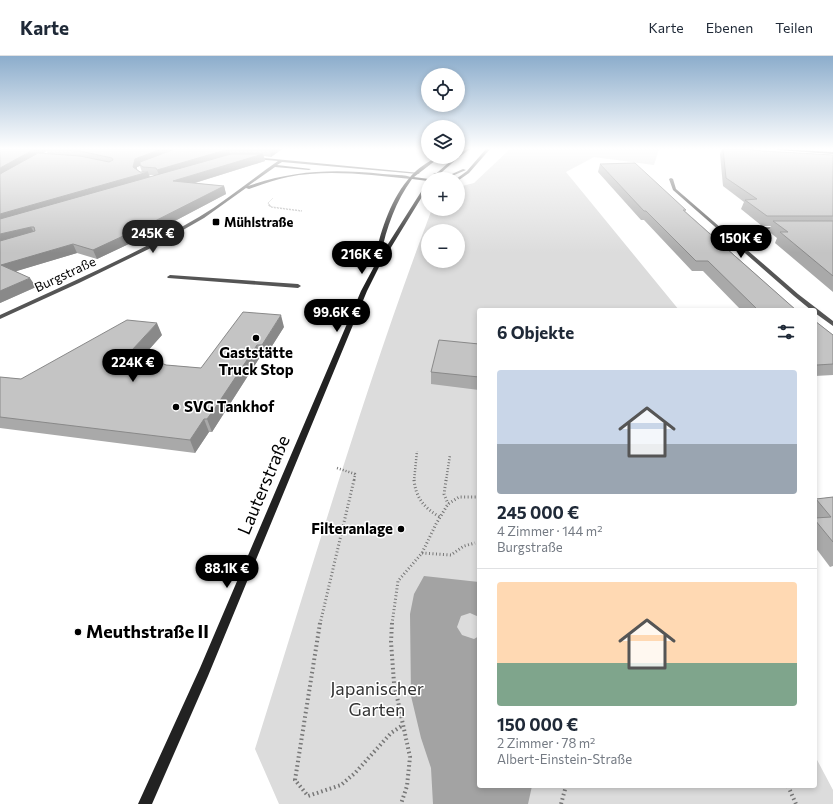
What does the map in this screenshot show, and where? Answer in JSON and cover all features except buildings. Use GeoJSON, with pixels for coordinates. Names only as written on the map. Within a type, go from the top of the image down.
{"type":"FeatureCollection","features":[{"type":"Feature","properties":{"kind":"main road","name":"Lauterstraße"},"geometry":{"type":"LineString","coordinates":[[376,267],[379,246],[384,232],[408,184]]}},
{"type":"Feature","properties":{"kind":"main road","name":"Lauterstraße"},"geometry":{"type":"LineString","coordinates":[[145,804],[204,672],[364,291],[376,267],[421,195]]}},
{"type":"Feature","properties":{"kind":"street","name":"Burgstraße"},"geometry":{"type":"LineString","coordinates":[[0,317],[128,257],[175,233],[213,210],[249,184]]}},
{"type":"Feature","properties":{"kind":"street"},"geometry":{"type":"LineString","coordinates":[[238,192],[260,184]]}},
{"type":"Feature","properties":{"kind":"street"},"geometry":{"type":"LineString","coordinates":[[672,184],[674,189],[720,230],[814,308]]}},
{"type":"Feature","properties":{"kind":"street"},"geometry":{"type":"LineString","coordinates":[[720,230],[789,228]]}},
{"type":"Feature","properties":{"kind":"street"},"geometry":{"type":"LineString","coordinates":[[170,277],[298,286]]}},
{"type":"Feature","properties":{"kind":"street"},"geometry":{"type":"LineString","coordinates":[[817,311],[833,324]]}},
{"type":"Feature","properties":{"kind":"path"},"geometry":{"type":"LineString","coordinates":[[276,197],[268,203],[270,207],[302,211]]}},
{"type":"Feature","properties":{"kind":"path"},"geometry":{"type":"LineString","coordinates":[[416,451],[413,469],[418,500],[432,513],[440,517]]}},
{"type":"Feature","properties":{"kind":"path"},"geometry":{"type":"LineString","coordinates":[[448,504],[444,494],[450,455]]}},
{"type":"Feature","properties":{"kind":"path"},"geometry":{"type":"LineString","coordinates":[[337,468],[355,474],[352,499],[328,587],[315,646],[295,780],[308,796],[341,785],[355,773],[391,733],[403,725]]}},
{"type":"Feature","properties":{"kind":"path"},"geometry":{"type":"LineString","coordinates":[[401,804],[407,786],[410,757],[394,683],[391,642],[392,614],[398,581],[422,552],[448,504],[459,497],[477,497]]}},
{"type":"Feature","properties":{"kind":"path"},"geometry":{"type":"LineString","coordinates":[[422,552],[451,555],[464,546],[475,543]]}},
{"type":"Feature","properties":{"kind":"path"},"geometry":{"type":"LineString","coordinates":[[561,804],[565,788]]}},
{"type":"Feature","properties":{"kind":"path"},"geometry":{"type":"LineString","coordinates":[[789,788],[796,804]]}},
{"type":"Feature","properties":{"kind":"green space","name":"Japanischer Garten"},"geometry":{"type":"Polygon","coordinates":[[[470,184],[576,184],[677,308],[477,308],[477,788],[817,788],[817,760],[833,790],[833,804],[279,804],[255,749],[318,545],[384,343],[421,238],[421,268],[465,268],[465,224],[426,224],[429,216],[465,216],[465,185],[470,184]]]}},
{"type":"Feature","properties":{"kind":"shaded area"},"geometry":{"type":"Polygon","coordinates":[[[424,576],[477,582],[477,616],[470,613],[461,616],[457,627],[462,635],[474,639],[477,637],[477,788],[532,788],[528,804],[433,804],[431,768],[421,738],[411,696],[410,614],[414,594],[424,576]]]}},
{"type":"Feature","properties":{"kind":"place","name":"Mühlstraße"},"geometry":{"type":"Point","coordinates":[216,222]}},
{"type":"Feature","properties":{"kind":"place","name":"Gaststätte Truck Stop"},"geometry":{"type":"Point","coordinates":[256,338]}},
{"type":"Feature","properties":{"kind":"place","name":"SVG Tankhof"},"geometry":{"type":"Point","coordinates":[176,407]}},
{"type":"Feature","properties":{"kind":"place","name":"Filteranlage"},"geometry":{"type":"Point","coordinates":[401,529]}},
{"type":"Feature","properties":{"kind":"place","name":"Meuthstraße II"},"geometry":{"type":"Point","coordinates":[78,632]}}]}
